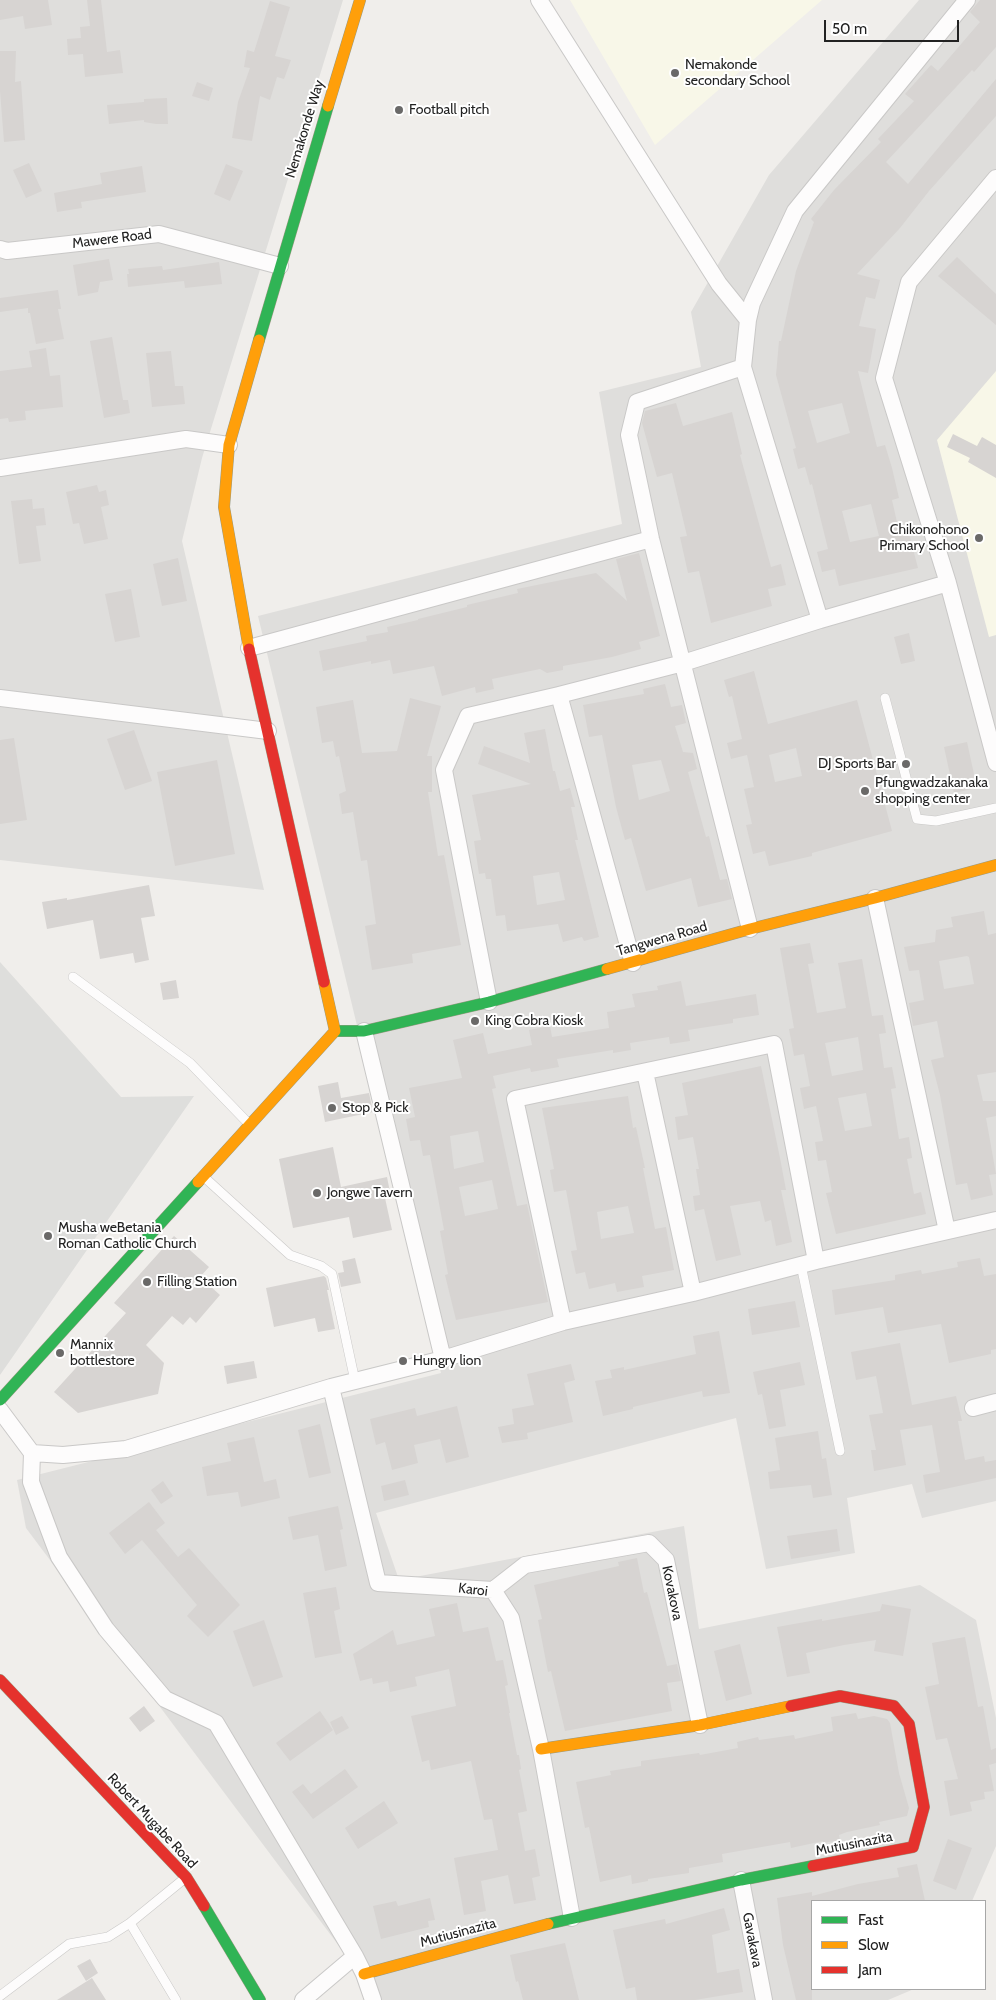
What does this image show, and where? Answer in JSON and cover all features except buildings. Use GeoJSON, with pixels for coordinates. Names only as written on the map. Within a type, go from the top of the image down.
{"type":"FeatureCollection","features":[{"type":"Feature","properties":{"kind":"street","name":"Nemakonde Way"},"geometry":{"type":"LineString","coordinates":[[334,1031],[249,648],[224,508],[229,445],[280,266],[360,0]]}},
{"type":"Feature","properties":{"kind":"street"},"geometry":{"type":"LineString","coordinates":[[539,0],[719,284],[748,320]]}},
{"type":"Feature","properties":{"kind":"street"},"geometry":{"type":"LineString","coordinates":[[820,620],[743,367],[748,320],[752,303],[796,211],[967,0]]}},
{"type":"Feature","properties":{"kind":"street"},"geometry":{"type":"LineString","coordinates":[[996,178],[910,282],[884,378],[948,583],[996,763]]}},
{"type":"Feature","properties":{"kind":"street","name":"Mawere Road"},"geometry":{"type":"LineString","coordinates":[[0,248],[7,252],[159,234],[280,266]]}},
{"type":"Feature","properties":{"kind":"street"},"geometry":{"type":"LineString","coordinates":[[743,367],[637,402],[629,435],[651,539],[750,929]]}},
{"type":"Feature","properties":{"kind":"street"},"geometry":{"type":"LineString","coordinates":[[0,468],[186,440],[229,445]]}},
{"type":"Feature","properties":{"kind":"street"},"geometry":{"type":"LineString","coordinates":[[249,648],[651,539]]}},
{"type":"Feature","properties":{"kind":"street"},"geometry":{"type":"LineString","coordinates":[[489,1002],[444,770],[468,716],[559,695],[683,662],[948,583]]}},
{"type":"Feature","properties":{"kind":"street"},"geometry":{"type":"LineString","coordinates":[[559,695],[633,963]]}},
{"type":"Feature","properties":{"kind":"street"},"geometry":{"type":"LineString","coordinates":[[0,698],[268,731]]}},
{"type":"Feature","properties":{"kind":"street","name":"Tangwena Road"},"geometry":{"type":"LineString","coordinates":[[334,1031],[364,1031],[489,1002],[750,929],[996,865]]}},
{"type":"Feature","properties":{"kind":"street"},"geometry":{"type":"LineString","coordinates":[[875,898],[947,1231]]}},
{"type":"Feature","properties":{"kind":"street"},"geometry":{"type":"LineString","coordinates":[[0,1400],[334,1031]]}},
{"type":"Feature","properties":{"kind":"street"},"geometry":{"type":"LineString","coordinates":[[364,1031],[443,1359]]}},
{"type":"Feature","properties":{"kind":"street"},"geometry":{"type":"LineString","coordinates":[[563,1322],[515,1099],[774,1044],[809,1263]]}},
{"type":"Feature","properties":{"kind":"street"},"geometry":{"type":"LineString","coordinates":[[645,1072],[693,1293]]}},
{"type":"Feature","properties":{"kind":"street"},"geometry":{"type":"LineString","coordinates":[[32,1452],[63,1455],[126,1449],[331,1387],[443,1359],[563,1322],[693,1293],[809,1263],[996,1220]]}},
{"type":"Feature","properties":{"kind":"street","name":"Karoi"},"geometry":{"type":"LineString","coordinates":[[331,1387],[378,1583],[492,1590],[511,1618],[541,1749],[572,1918]]}},
{"type":"Feature","properties":{"kind":"street"},"geometry":{"type":"LineString","coordinates":[[973,1408],[996,1402]]}},
{"type":"Feature","properties":{"kind":"street"},"geometry":{"type":"LineString","coordinates":[[0,1410],[32,1452],[31,1482],[59,1557],[100,1621],[165,1699],[216,1723],[355,1956],[364,1974],[373,2000]]}},
{"type":"Feature","properties":{"kind":"street","name":"Kovakova"},"geometry":{"type":"LineString","coordinates":[[492,1590],[525,1565],[650,1543],[666,1560],[700,1725]]}},
{"type":"Feature","properties":{"kind":"street","name":"Robert Mugabe Road"},"geometry":{"type":"LineString","coordinates":[[0,1680],[186,1878],[260,2000]]}},
{"type":"Feature","properties":{"kind":"street","name":"Mutiusinazita"},"geometry":{"type":"LineString","coordinates":[[364,1974],[572,1918],[741,1880],[913,1847],[924,1808],[909,1724],[894,1706],[840,1696],[700,1725],[541,1749]]}},
{"type":"Feature","properties":{"kind":"street","name":"Gavakava"},"geometry":{"type":"LineString","coordinates":[[741,1880],[764,2000]]}},
{"type":"Feature","properties":{"kind":"street"},"geometry":{"type":"LineString","coordinates":[[303,2000],[355,1956]]}},
{"type":"Feature","properties":{"kind":"lane"},"geometry":{"type":"LineString","coordinates":[[884,698],[917,819],[936,821],[996,808]]}},
{"type":"Feature","properties":{"kind":"lane"},"geometry":{"type":"LineString","coordinates":[[73,977],[190,1063],[249,1124]]}},
{"type":"Feature","properties":{"kind":"lane"},"geometry":{"type":"LineString","coordinates":[[204,1176],[290,1255],[321,1266],[332,1274],[354,1381]]}},
{"type":"Feature","properties":{"kind":"lane"},"geometry":{"type":"LineString","coordinates":[[809,1263],[840,1451]]}},
{"type":"Feature","properties":{"kind":"lane"},"geometry":{"type":"LineString","coordinates":[[0,1996],[69,1944],[108,1937],[130,1923],[186,1878]]}},
{"type":"Feature","properties":{"kind":"lane"},"geometry":{"type":"LineString","coordinates":[[130,1923],[176,2000]]}},
{"type":"Feature","properties":{"kind":"shaded area"},"geometry":{"type":"Polygon","coordinates":[[[0,0],[343,0],[202,458],[182,541],[264,890],[0,860],[0,0]]]}},
{"type":"Feature","properties":{"kind":"shaded area","name":"Nemakonde secondary School"},"geometry":{"type":"Polygon","coordinates":[[[570,0],[822,0],[655,145],[570,0]]]}},
{"type":"Feature","properties":{"kind":"shaded area"},"geometry":{"type":"Polygon","coordinates":[[[919,0],[996,0],[996,1501],[922,1518],[912,1484],[847,1498],[855,1553],[766,1569],[736,1418],[376,1513],[399,1580],[684,1526],[699,1629],[920,1585],[976,1620],[996,1718],[996,1846],[972,1900],[811,1900],[811,1990],[912,1990],[888,2000],[364,2000],[354,1966],[26,1528],[17,1480],[441,1373],[258,616],[622,524],[599,392],[701,367],[691,312],[769,175],[919,0]]]}},
{"type":"Feature","properties":{"kind":"shaded area","name":"Chikonohono Primary School"},"geometry":{"type":"Polygon","coordinates":[[[996,371],[996,635],[989,637],[937,440],[996,371]]]}},
{"type":"Feature","properties":{"kind":"shaded area","name":"Musha weBetania Roman Catholic Church"},"geometry":{"type":"Polygon","coordinates":[[[0,962],[121,1097],[194,1096],[0,1375],[0,962]]]}},
{"type":"Feature","properties":{"kind":"traffic: fast"},"geometry":{"type":"LineString","coordinates":[[259,340],[328,106]]}},
{"type":"Feature","properties":{"kind":"traffic: fast"},"geometry":{"type":"LineString","coordinates":[[335,1031],[364,1031],[489,1002],[607,969]]}},
{"type":"Feature","properties":{"kind":"traffic: fast"},"geometry":{"type":"LineString","coordinates":[[0,1400],[198,1182]]}},
{"type":"Feature","properties":{"kind":"traffic: fast"},"geometry":{"type":"LineString","coordinates":[[548,1924],[741,1880],[813,1866]]}},
{"type":"Feature","properties":{"kind":"traffic: fast"},"geometry":{"type":"LineString","coordinates":[[204,1906],[260,2000]]}},
{"type":"Feature","properties":{"kind":"traffic: slow"},"geometry":{"type":"LineString","coordinates":[[328,106],[360,0]]}},
{"type":"Feature","properties":{"kind":"traffic: slow"},"geometry":{"type":"LineString","coordinates":[[249,649],[224,507],[229,445],[259,340]]}},
{"type":"Feature","properties":{"kind":"traffic: slow"},"geometry":{"type":"LineString","coordinates":[[607,969],[750,929],[996,865]]}},
{"type":"Feature","properties":{"kind":"traffic: slow"},"geometry":{"type":"LineString","coordinates":[[198,1182],[335,1031],[324,982]]}},
{"type":"Feature","properties":{"kind":"traffic: slow"},"geometry":{"type":"LineString","coordinates":[[541,1749],[700,1725],[791,1706]]}},
{"type":"Feature","properties":{"kind":"traffic: slow"},"geometry":{"type":"LineString","coordinates":[[364,1974],[548,1924]]}},
{"type":"Feature","properties":{"kind":"traffic: jam"},"geometry":{"type":"LineString","coordinates":[[249,649],[324,982]]}},
{"type":"Feature","properties":{"kind":"traffic: jam"},"geometry":{"type":"LineString","coordinates":[[0,1680],[186,1877],[204,1906]]}},
{"type":"Feature","properties":{"kind":"traffic: jam"},"geometry":{"type":"LineString","coordinates":[[791,1706],[840,1696],[894,1706],[909,1724],[924,1807],[913,1847],[813,1866]]}},
{"type":"Feature","properties":{"kind":"place","name":"Nemakonde secondary School"},"geometry":{"type":"Point","coordinates":[675,73]}},
{"type":"Feature","properties":{"kind":"place","name":"Football pitch"},"geometry":{"type":"Point","coordinates":[399,110]}},
{"type":"Feature","properties":{"kind":"place","name":"Chikonohono Primary School"},"geometry":{"type":"Point","coordinates":[979,538]}},
{"type":"Feature","properties":{"kind":"place","name":"DJ Sports Bar"},"geometry":{"type":"Point","coordinates":[906,764]}},
{"type":"Feature","properties":{"kind":"place","name":"Pfungwadzakanaka shopping center"},"geometry":{"type":"Point","coordinates":[865,791]}},
{"type":"Feature","properties":{"kind":"place","name":"King Cobra Kiosk"},"geometry":{"type":"Point","coordinates":[475,1021]}},
{"type":"Feature","properties":{"kind":"place","name":"Stop & Pick"},"geometry":{"type":"Point","coordinates":[332,1108]}},
{"type":"Feature","properties":{"kind":"place","name":"Jongwe Tavern"},"geometry":{"type":"Point","coordinates":[317,1193]}},
{"type":"Feature","properties":{"kind":"place","name":"Musha weBetania Roman Catholic Church"},"geometry":{"type":"Point","coordinates":[48,1236]}},
{"type":"Feature","properties":{"kind":"place","name":"Filling Station"},"geometry":{"type":"Point","coordinates":[147,1282]}},
{"type":"Feature","properties":{"kind":"place","name":"Mannix bottlestore"},"geometry":{"type":"Point","coordinates":[60,1353]}},
{"type":"Feature","properties":{"kind":"place","name":"Hungry lion"},"geometry":{"type":"Point","coordinates":[403,1361]}}]}
